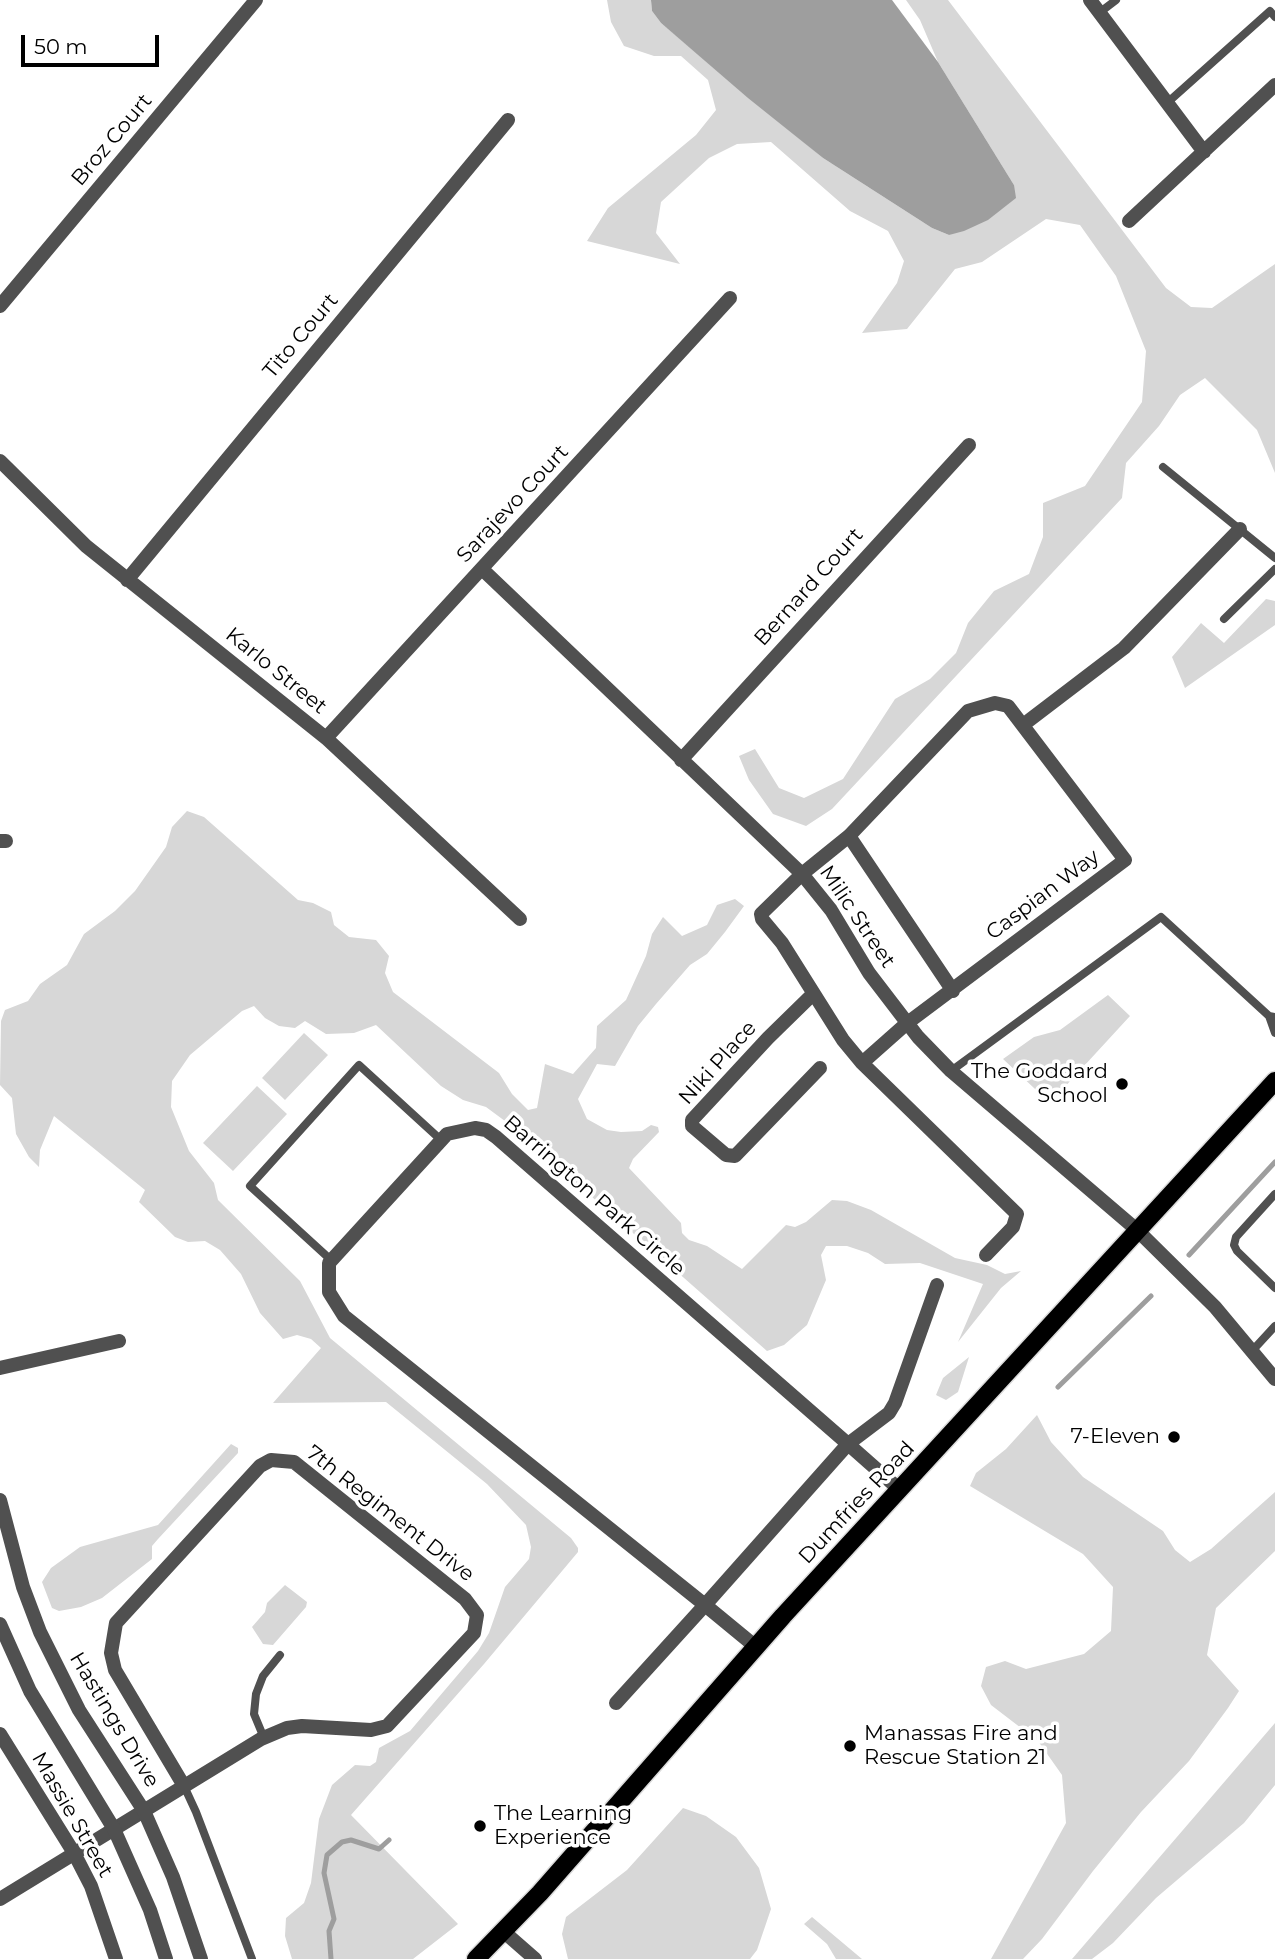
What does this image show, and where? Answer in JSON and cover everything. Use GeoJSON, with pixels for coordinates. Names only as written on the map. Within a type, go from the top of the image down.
{"type":"FeatureCollection","features":[{"type":"Feature","properties":{"kind":"main road","name":"Dumfries Road"},"geometry":{"type":"LineString","coordinates":[[476,1959],[756,1647],[1275,1081]]}},
{"type":"Feature","properties":{"kind":"street","name":"Broz Court"},"geometry":{"type":"LineString","coordinates":[[0,306],[256,0]]}},
{"type":"Feature","properties":{"kind":"street"},"geometry":{"type":"LineString","coordinates":[[1090,0],[1204,152]]}},
{"type":"Feature","properties":{"kind":"street"},"geometry":{"type":"LineString","coordinates":[[1129,221],[1275,85]]}},
{"type":"Feature","properties":{"kind":"street","name":"Tito Court"},"geometry":{"type":"LineString","coordinates":[[127,580],[508,120]]}},
{"type":"Feature","properties":{"kind":"street","name":"Sarajevo Court"},"geometry":{"type":"LineString","coordinates":[[326,738],[730,298]]}},
{"type":"Feature","properties":{"kind":"street","name":"Bernard Court"},"geometry":{"type":"LineString","coordinates":[[681,760],[969,445]]}},
{"type":"Feature","properties":{"kind":"street","name":"Karlo Street"},"geometry":{"type":"LineString","coordinates":[[0,461],[48,512],[127,580],[326,738],[520,919]]}},
{"type":"Feature","properties":{"kind":"street"},"geometry":{"type":"LineString","coordinates":[[1023,725],[1124,648],[1240,528]]}},
{"type":"Feature","properties":{"kind":"street","name":"Milic Street"},"geometry":{"type":"LineString","coordinates":[[482,569],[802,874],[831,910],[869,973],[906,1024],[951,1071],[1137,1230],[1212,1304],[1275,1379]]}},
{"type":"Feature","properties":{"kind":"street","name":"Caspian Way"},"geometry":{"type":"LineString","coordinates":[[802,874],[849,836],[968,710],[995,703],[1008,706],[1125,860],[906,1024]]}},
{"type":"Feature","properties":{"kind":"street"},"geometry":{"type":"LineString","coordinates":[[849,836],[953,991]]}},
{"type":"Feature","properties":{"kind":"street"},"geometry":{"type":"LineString","coordinates":[[802,874],[761,914],[762,919],[782,943],[813,994],[862,1063],[895,1099],[1017,1214],[1013,1227],[986,1255]]}},
{"type":"Feature","properties":{"kind":"street","name":"Niki Place"},"geometry":{"type":"LineString","coordinates":[[813,994],[758,1048],[692,1120],[692,1126],[726,1155],[735,1156],[820,1068]]}},
{"type":"Feature","properties":{"kind":"street"},"geometry":{"type":"LineString","coordinates":[[862,1063],[906,1024]]}},
{"type":"Feature","properties":{"kind":"street","name":"Barrington Park Circle"},"geometry":{"type":"LineString","coordinates":[[331,1259],[441,1140],[460,1130],[486,1130],[900,1490]]}},
{"type":"Feature","properties":{"kind":"street"},"geometry":{"type":"LineString","coordinates":[[331,1259],[327,1278],[329,1292],[344,1316],[756,1647]]}},
{"type":"Feature","properties":{"kind":"street"},"geometry":{"type":"LineString","coordinates":[[616,1703],[848,1444],[881,1420],[895,1403],[937,1285]]}},
{"type":"Feature","properties":{"kind":"street"},"geometry":{"type":"LineString","coordinates":[[0,1368],[119,1341]]}},
{"type":"Feature","properties":{"kind":"street","name":"7th Regiment Drive"},"geometry":{"type":"LineString","coordinates":[[0,1899],[264,1738],[287,1728],[302,1726],[371,1730],[387,1726],[474,1633],[478,1623],[477,1615],[465,1599],[294,1462],[282,1459],[260,1466],[116,1623],[111,1653],[115,1670],[184,1786]]}},
{"type":"Feature","properties":{"kind":"street","name":"Hastings Drive"},"geometry":{"type":"LineString","coordinates":[[0,1500],[23,1587],[40,1632],[79,1710],[144,1811],[173,1877],[201,1959]]}},
{"type":"Feature","properties":{"kind":"street"},"geometry":{"type":"LineString","coordinates":[[0,1624],[35,1701],[114,1829],[150,1910],[166,1959]]}},
{"type":"Feature","properties":{"kind":"street","name":"Massie Street"},"geometry":{"type":"LineString","coordinates":[[0,1734],[74,1853],[91,1886],[116,1959]]}},
{"type":"Feature","properties":{"kind":"street"},"geometry":{"type":"LineString","coordinates":[[503,1931],[535,1959]]}},
{"type":"Feature","properties":{"kind":"lane"},"geometry":{"type":"LineString","coordinates":[[1100,13],[1116,0]]}},
{"type":"Feature","properties":{"kind":"lane"},"geometry":{"type":"LineString","coordinates":[[1167,103],[1270,12],[1275,17]]}},
{"type":"Feature","properties":{"kind":"lane"},"geometry":{"type":"LineString","coordinates":[[1164,467],[1275,558]]}},
{"type":"Feature","properties":{"kind":"lane"},"geometry":{"type":"LineString","coordinates":[[1224,619],[1275,569]]}},
{"type":"Feature","properties":{"kind":"lane"},"geometry":{"type":"LineString","coordinates":[[951,1071],[1161,917],[1272,1016],[1275,1033]]}},
{"type":"Feature","properties":{"kind":"lane"},"geometry":{"type":"LineString","coordinates":[[331,1259],[250,1186],[359,1065],[441,1140]]}},
{"type":"Feature","properties":{"kind":"lane"},"geometry":{"type":"LineString","coordinates":[[1275,1194],[1236,1237],[1234,1244],[1237,1251],[1275,1288]]}},
{"type":"Feature","properties":{"kind":"lane"},"geometry":{"type":"LineString","coordinates":[[1252,1351],[1275,1326]]}},
{"type":"Feature","properties":{"kind":"lane"},"geometry":{"type":"LineString","coordinates":[[264,1738],[254,1714],[256,1694],[263,1676],[280,1655]]}},
{"type":"Feature","properties":{"kind":"lane"},"geometry":{"type":"LineString","coordinates":[[184,1786],[252,1959]]}},
{"type":"Feature","properties":{"kind":"shaded area"},"geometry":{"type":"Polygon","coordinates":[[[607,0],[651,0],[652,11],[661,23],[823,158],[932,228],[949,235],[1014,185],[938,62],[920,20],[906,0],[948,0],[1166,288],[1191,307],[1212,308],[1275,264],[1275,473],[1257,430],[1205,378],[1180,395],[1159,426],[1126,463],[1122,498],[832,809],[806,826],[773,814],[749,780],[739,756],[755,749],[779,788],[804,798],[843,779],[895,699],[930,679],[956,653],[968,623],[994,591],[1029,574],[1043,537],[1043,503],[1085,486],[1142,402],[1146,351],[1116,276],[1080,225],[1046,219],[982,262],[955,269],[907,329],[862,333],[897,283],[904,261],[888,231],[850,211],[771,142],[737,144],[709,158],[661,202],[656,233],[680,264],[587,241],[608,208],[696,135],[716,110],[708,80],[681,56],[654,56],[624,46],[611,22],[607,0]]]}},
{"type":"Feature","properties":{"kind":"shaded area"},"geometry":{"type":"Polygon","coordinates":[[[651,0],[892,0],[938,62],[1014,185],[1016,198],[988,220],[964,231],[949,235],[932,228],[823,158],[748,98],[661,23],[652,11],[651,0]]]}},
{"type":"Feature","properties":{"kind":"shaded area"},"geometry":{"type":"Polygon","coordinates":[[[1266,599],[1275,601],[1275,625],[1185,688],[1172,657],[1201,623],[1224,643],[1266,599]]]}},
{"type":"Feature","properties":{"kind":"shaded area"},"geometry":{"type":"Polygon","coordinates":[[[187,811],[204,817],[298,900],[313,903],[331,912],[334,925],[349,937],[376,940],[389,956],[385,973],[393,992],[499,1073],[512,1094],[528,1110],[537,1108],[545,1064],[573,1074],[596,1048],[597,1026],[626,1000],[646,956],[652,934],[663,917],[682,936],[707,925],[717,905],[735,899],[744,906],[707,954],[690,965],[638,1026],[615,1066],[597,1064],[578,1099],[587,1119],[607,1130],[621,1132],[642,1131],[651,1125],[658,1127],[659,1132],[633,1159],[629,1168],[681,1223],[682,1233],[689,1240],[707,1246],[742,1269],[786,1225],[795,1227],[806,1222],[832,1200],[847,1201],[871,1210],[955,1258],[987,1265],[1005,1274],[1021,1271],[1001,1288],[958,1342],[983,1284],[920,1263],[885,1264],[868,1253],[847,1246],[826,1246],[821,1255],[826,1280],[807,1325],[784,1345],[767,1351],[509,1124],[486,1107],[463,1100],[441,1086],[376,1025],[354,1033],[326,1034],[305,1021],[295,1028],[279,1026],[265,1018],[254,1006],[242,1011],[190,1055],[172,1081],[171,1107],[189,1151],[214,1183],[218,1200],[300,1281],[330,1338],[571,1538],[578,1548],[578,1552],[484,1664],[351,1815],[458,1924],[413,1959],[292,1959],[285,1936],[286,1918],[304,1903],[311,1883],[319,1819],[332,1785],[355,1765],[370,1766],[376,1762],[379,1748],[410,1731],[478,1651],[489,1633],[505,1587],[529,1559],[531,1547],[526,1525],[487,1484],[386,1402],[273,1403],[321,1348],[311,1339],[297,1335],[283,1339],[260,1313],[241,1274],[220,1250],[205,1241],[188,1242],[175,1237],[139,1202],[145,1190],[54,1116],[40,1150],[39,1167],[29,1157],[16,1134],[12,1098],[0,1085],[1,1021],[5,1010],[28,1001],[40,984],[67,965],[84,934],[115,911],[135,891],[166,847],[172,827],[187,811]]]}},
{"type":"Feature","properties":{"kind":"shaded area"},"geometry":{"type":"Polygon","coordinates":[[[1108,995],[1130,1016],[1050,1103],[1003,1059],[1034,1037],[1060,1030],[1108,995]]]}},
{"type":"Feature","properties":{"kind":"shaded area"},"geometry":{"type":"Polygon","coordinates":[[[304,1033],[328,1055],[285,1100],[262,1078],[304,1033]]]}},
{"type":"Feature","properties":{"kind":"shaded area"},"geometry":{"type":"Polygon","coordinates":[[[257,1086],[287,1114],[233,1171],[203,1143],[257,1086]]]}},
{"type":"Feature","properties":{"kind":"shaded area"},"geometry":{"type":"Polygon","coordinates":[[[969,1357],[958,1392],[946,1400],[936,1395],[943,1378],[969,1357]]]}},
{"type":"Feature","properties":{"kind":"shaded area"},"geometry":{"type":"Polygon","coordinates":[[[1037,1415],[1051,1442],[1083,1477],[1163,1531],[1175,1550],[1190,1562],[1211,1549],[1275,1492],[1275,1551],[1216,1608],[1207,1655],[1239,1691],[1228,1708],[1189,1761],[1141,1812],[1093,1871],[1042,1939],[1023,1959],[991,1959],[1066,1823],[1062,1775],[1038,1741],[991,1705],[981,1686],[986,1667],[1005,1661],[1026,1669],[1084,1654],[1111,1631],[1113,1587],[1083,1554],[970,1486],[976,1473],[1006,1449],[1037,1415]]]}},
{"type":"Feature","properties":{"kind":"shaded area"},"geometry":{"type":"Polygon","coordinates":[[[231,1444],[238,1448],[238,1453],[152,1546],[152,1559],[102,1598],[81,1607],[59,1611],[52,1608],[42,1582],[51,1568],[80,1547],[158,1525],[231,1444]]]}},
{"type":"Feature","properties":{"kind":"shaded area"},"geometry":{"type":"Polygon","coordinates":[[[285,1585],[307,1602],[306,1607],[273,1645],[263,1644],[252,1627],[265,1612],[267,1603],[285,1585]]]}},
{"type":"Feature","properties":{"kind":"shaded area"},"geometry":{"type":"Polygon","coordinates":[[[1275,1723],[1275,1785],[1244,1823],[1156,1898],[1113,1943],[1092,1959],[1072,1959],[1275,1723]]]}},
{"type":"Feature","properties":{"kind":"shaded area"},"geometry":{"type":"Polygon","coordinates":[[[683,1808],[706,1816],[736,1837],[759,1868],[771,1909],[757,1950],[750,1959],[568,1959],[562,1934],[566,1917],[627,1870],[683,1808]]]}},
{"type":"Feature","properties":{"kind":"shaded area"},"geometry":{"type":"Polygon","coordinates":[[[812,1917],[862,1959],[836,1959],[827,1944],[804,1924],[812,1917]]]}},
{"type":"Feature","properties":{"kind":"waterway"},"geometry":{"type":"LineString","coordinates":[[1189,1255],[1275,1162]]}},
{"type":"Feature","properties":{"kind":"waterway"},"geometry":{"type":"LineString","coordinates":[[1058,1387],[1151,1296]]}},
{"type":"Feature","properties":{"kind":"waterway"},"geometry":{"type":"LineString","coordinates":[[331,1959],[329,1931],[334,1919],[324,1873],[327,1855],[342,1842],[351,1840],[379,1849],[389,1840]]}},
{"type":"Feature","properties":{"kind":"place","name":"The Goddard School"},"geometry":{"type":"Point","coordinates":[1122,1084]}},
{"type":"Feature","properties":{"kind":"place","name":"7-Eleven"},"geometry":{"type":"Point","coordinates":[1174,1437]}},
{"type":"Feature","properties":{"kind":"place","name":"Manassas Fire and Rescue Station 21"},"geometry":{"type":"Point","coordinates":[850,1746]}},
{"type":"Feature","properties":{"kind":"place","name":"The Learning Experience"},"geometry":{"type":"Point","coordinates":[480,1826]}}]}
